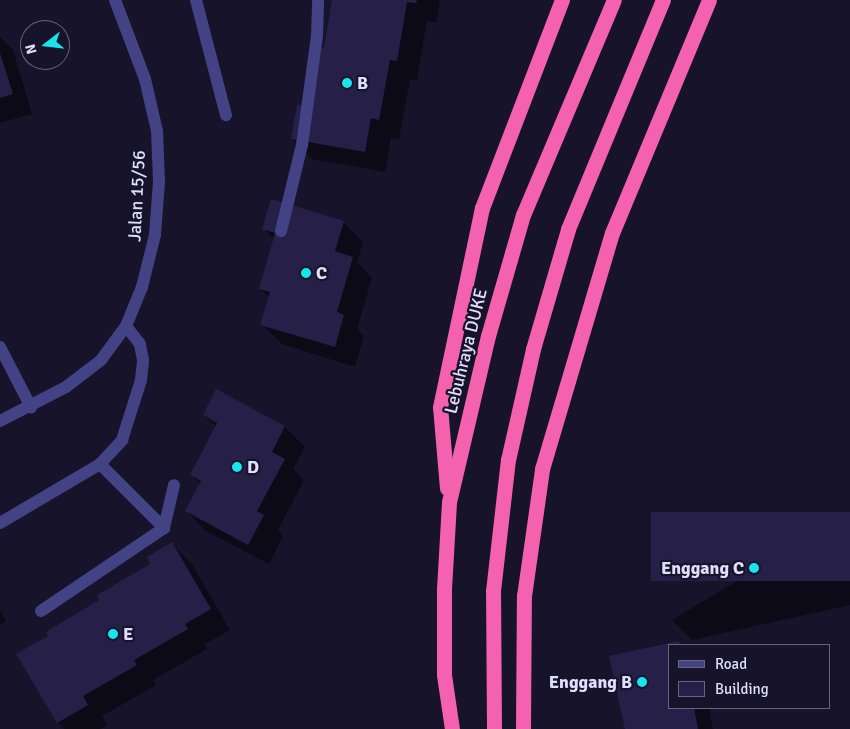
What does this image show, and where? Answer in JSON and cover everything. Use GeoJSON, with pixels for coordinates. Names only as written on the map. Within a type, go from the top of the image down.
{"type":"FeatureCollection","features":[{"type":"Feature","properties":{"kind":"highway"},"geometry":{"type":"LineString","coordinates":[[448,502],[440,407],[482,208],[562,0]]}},
{"type":"Feature","properties":{"kind":"highway","name":"Lebuhraya DUKE"},"geometry":{"type":"LineString","coordinates":[[452,729],[444,675],[448,502],[490,327],[523,215],[614,0]]}},
{"type":"Feature","properties":{"kind":"highway"},"geometry":{"type":"LineString","coordinates":[[494,729],[493,591],[508,460],[533,349],[568,229],[663,0]]}},
{"type":"Feature","properties":{"kind":"highway"},"geometry":{"type":"LineString","coordinates":[[523,729],[524,596],[542,470],[612,234],[709,0]]}},
{"type":"Feature","properties":{"kind":"street","name":"Jalan 15/56"},"geometry":{"type":"LineString","coordinates":[[0,420],[31,407],[66,387],[100,360],[126,326],[142,287],[155,235],[159,182],[157,132],[145,80],[115,0]]}},
{"type":"Feature","properties":{"kind":"street"},"geometry":{"type":"LineString","coordinates":[[196,0],[226,114]]}},
{"type":"Feature","properties":{"kind":"street"},"geometry":{"type":"LineString","coordinates":[[281,232],[302,144],[317,35],[318,0]]}},
{"type":"Feature","properties":{"kind":"street"},"geometry":{"type":"LineString","coordinates":[[0,523],[100,464],[122,440],[141,380],[143,360],[140,344],[126,326]]}},
{"type":"Feature","properties":{"kind":"street"},"geometry":{"type":"LineString","coordinates":[[0,346],[31,407]]}},
{"type":"Feature","properties":{"kind":"street"},"geometry":{"type":"LineString","coordinates":[[100,464],[164,528]]}},
{"type":"Feature","properties":{"kind":"street"},"geometry":{"type":"LineString","coordinates":[[41,611],[164,528],[174,485]]}},
{"type":"Feature","properties":{"kind":"building","name":"B"},"geometry":{"type":"Polygon","coordinates":[[[332,0],[417,0],[416,3],[407,2],[397,61],[390,60],[379,120],[371,118],[365,152],[291,139],[297,105],[304,106],[314,46],[324,48],[332,0]]]}},
{"type":"Feature","properties":{"kind":"building"},"geometry":{"type":"Polygon","coordinates":[[[0,53],[13,94],[0,98],[0,53]]]}},
{"type":"Feature","properties":{"kind":"building","name":"C"},"geometry":{"type":"Polygon","coordinates":[[[271,199],[344,221],[335,251],[353,257],[337,312],[344,315],[335,347],[260,325],[270,292],[259,289],[275,233],[262,229],[271,199]]]}},
{"type":"Feature","properties":{"kind":"building","name":"D"},"geometry":{"type":"Polygon","coordinates":[[[216,389],[285,426],[272,452],[285,459],[257,511],[264,515],[248,545],[185,511],[201,481],[190,475],[217,423],[203,415],[216,389]]]}},
{"type":"Feature","properties":{"kind":"building","name":"Enggang C"},"geometry":{"type":"Polygon","coordinates":[[[651,512],[850,512],[850,581],[651,581],[651,512]]]}},
{"type":"Feature","properties":{"kind":"building","name":"E"},"geometry":{"type":"Polygon","coordinates":[[[172,542],[211,609],[185,624],[188,629],[134,660],[137,665],[83,696],[88,705],[57,723],[16,654],[48,636],[46,632],[99,600],[97,595],[150,564],[147,557],[172,542]]]}},
{"type":"Feature","properties":{"kind":"building","name":"Enggang B"},"geometry":{"type":"Polygon","coordinates":[[[679,641],[680,644],[668,644],[668,709],[694,709],[698,729],[625,729],[609,656],[679,641]]]}},
{"type":"Feature","properties":{"kind":"place","name":"B"},"geometry":{"type":"Point","coordinates":[347,83]}},
{"type":"Feature","properties":{"kind":"place","name":"C"},"geometry":{"type":"Point","coordinates":[306,273]}},
{"type":"Feature","properties":{"kind":"place","name":"D"},"geometry":{"type":"Point","coordinates":[237,467]}},
{"type":"Feature","properties":{"kind":"place","name":"Enggang C"},"geometry":{"type":"Point","coordinates":[754,568]}},
{"type":"Feature","properties":{"kind":"place","name":"E"},"geometry":{"type":"Point","coordinates":[113,634]}},
{"type":"Feature","properties":{"kind":"place","name":"Enggang B"},"geometry":{"type":"Point","coordinates":[642,682]}}]}
